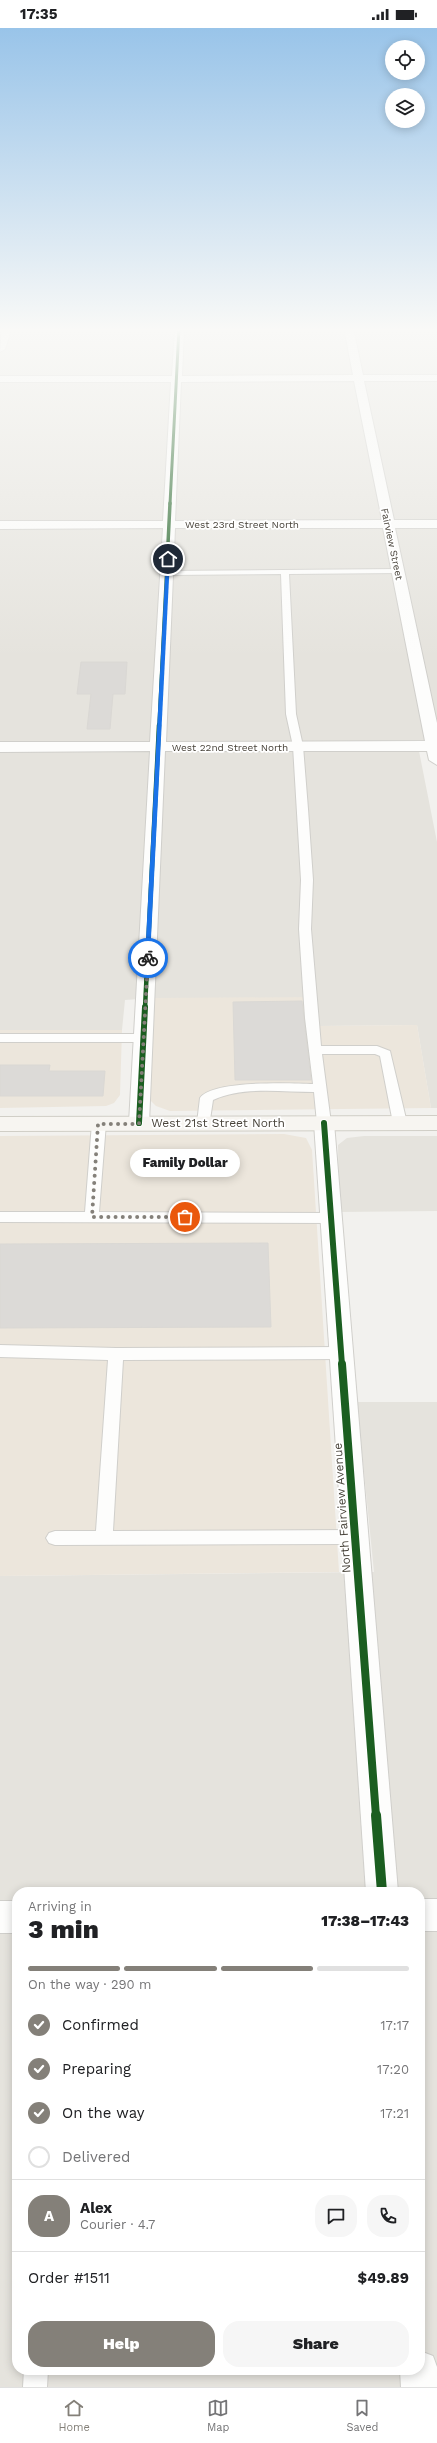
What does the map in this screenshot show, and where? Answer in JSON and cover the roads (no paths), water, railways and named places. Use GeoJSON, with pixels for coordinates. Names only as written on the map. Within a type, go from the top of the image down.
{"type":"FeatureCollection","features":[{"type":"Feature","properties":{"kind":"main road","name":"West 21st Street North"},"geometry":{"type":"LineString","coordinates":[[0,1124],[437,1123]]}},
{"type":"Feature","properties":{"kind":"street"},"geometry":{"type":"LineString","coordinates":[[139,1124],[174,438]]}},
{"type":"Feature","properties":{"kind":"street","name":"Fairview Street"},"geometry":{"type":"LineString","coordinates":[[370,438],[436,751]]}},
{"type":"Feature","properties":{"kind":"street","name":"West 23rd Street North"},"geometry":{"type":"LineString","coordinates":[[0,525],[437,524]]}},
{"type":"Feature","properties":{"kind":"street","name":"West 22nd Street North"},"geometry":{"type":"LineString","coordinates":[[0,747],[298,746],[436,751]]}},
{"type":"Feature","properties":{"kind":"street","name":"North Fairview Avenue"},"geometry":{"type":"LineString","coordinates":[[324,1123],[382,1887]]}},
{"type":"Feature","properties":{"kind":"street"},"geometry":{"type":"LineString","coordinates":[[425,1915],[437,1915]]}},
{"type":"Feature","properties":{"kind":"street"},"geometry":{"type":"LineString","coordinates":[[0,1917],[12,1917]]}},
{"type":"Feature","properties":{"kind":"street"},"geometry":{"type":"LineString","coordinates":[[419,2375],[420,2387]]}},
{"type":"Feature","properties":{"kind":"lane"},"geometry":{"type":"LineString","coordinates":[[168,573],[398,571]]}},
{"type":"Feature","properties":{"kind":"lane"},"geometry":{"type":"LineString","coordinates":[[285,572],[291,714],[298,746],[307,880],[305,929],[315,1050],[324,1123]]}},
{"type":"Feature","properties":{"kind":"lane"},"geometry":{"type":"LineString","coordinates":[[0,1038],[144,1038]]}},
{"type":"Feature","properties":{"kind":"lane"},"geometry":{"type":"LineString","coordinates":[[315,1050],[377,1050],[386,1054],[400,1123]]}},
{"type":"Feature","properties":{"kind":"lane"},"geometry":{"type":"LineString","coordinates":[[204,1124],[207,1098],[220,1092],[255,1089],[320,1088]]}},
{"type":"Feature","properties":{"kind":"lane"},"geometry":{"type":"LineString","coordinates":[[92,1217],[98,1124]]}},
{"type":"Feature","properties":{"kind":"lane"},"geometry":{"type":"LineString","coordinates":[[0,1217],[332,1218]]}},
{"type":"Feature","properties":{"kind":"lane"},"geometry":{"type":"LineString","coordinates":[[0,1351],[116,1354],[342,1353]]}},
{"type":"Feature","properties":{"kind":"lane"},"geometry":{"type":"LineString","coordinates":[[104,1538],[116,1354]]}},
{"type":"Feature","properties":{"kind":"lane"},"geometry":{"type":"LineString","coordinates":[[55,1538],[355,1537]]}},
{"type":"Feature","properties":{"kind":"lane"},"geometry":{"type":"LineString","coordinates":[[35,2387],[36,2375]]}},
{"type":"Feature","properties":{"kind":"place","name":"Family Dollar"},"geometry":{"type":"Point","coordinates":[185,1217]}}]}
